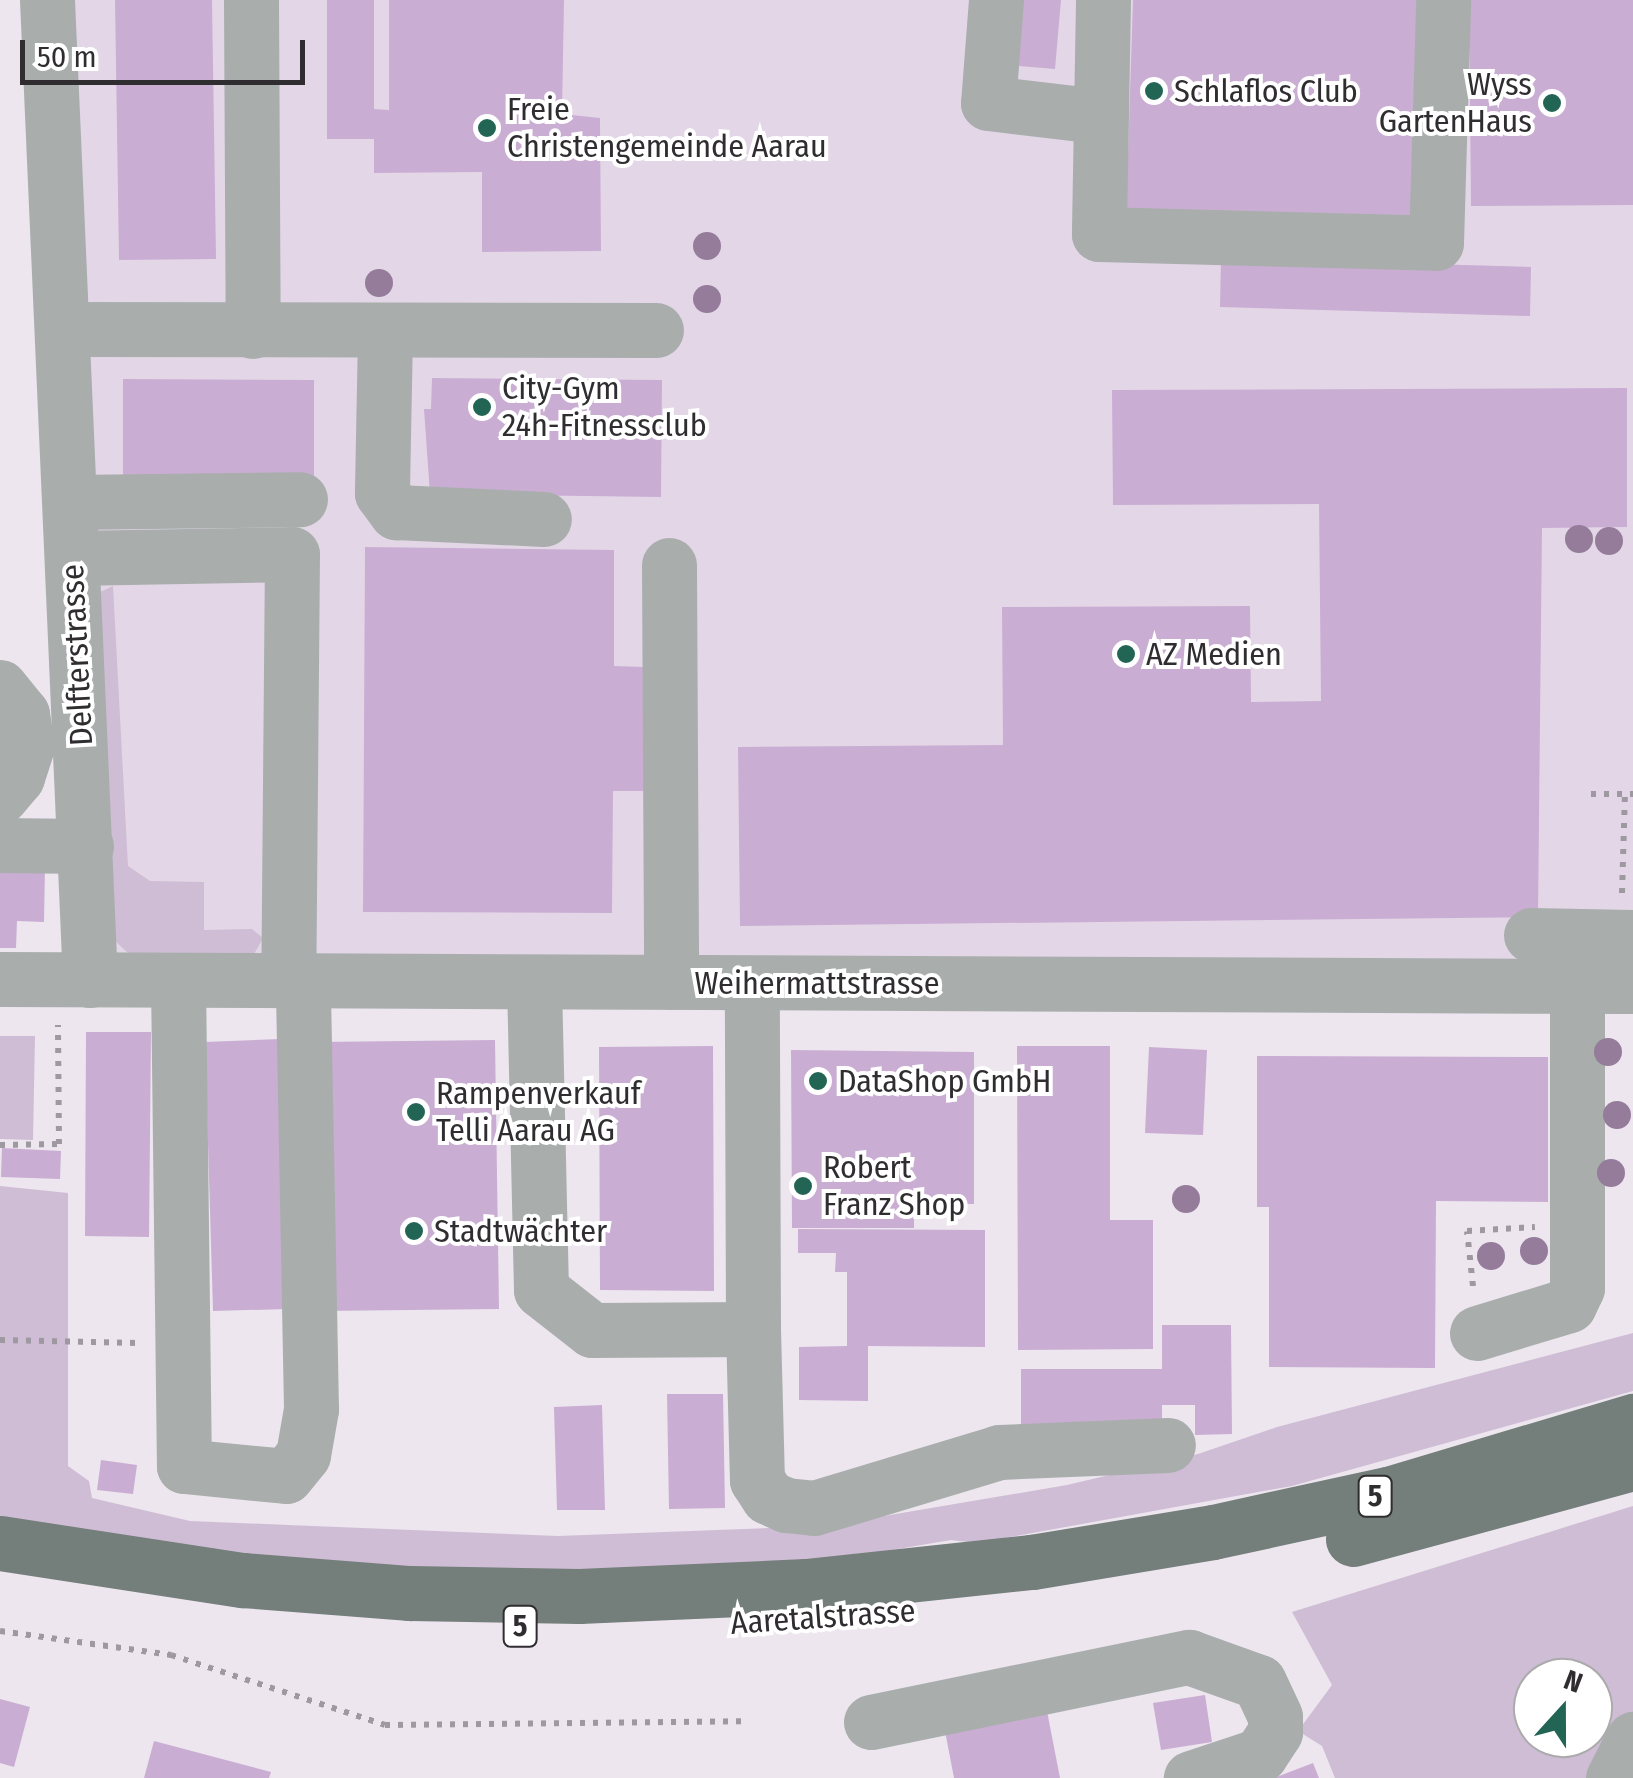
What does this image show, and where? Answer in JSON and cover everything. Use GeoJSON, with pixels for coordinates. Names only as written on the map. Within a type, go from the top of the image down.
{"type":"FeatureCollection","features":[{"type":"Feature","properties":{"kind":"main road","name":"Aaretalstrasse"},"geometry":{"type":"LineString","coordinates":[[1536,1454],[1633,1410]]}},
{"type":"Feature","properties":{"kind":"main road","name":"Aaretalstrasse"},"geometry":{"type":"LineString","coordinates":[[0,1544],[190,1574],[410,1593],[722,1592],[1032,1562],[1213,1532],[1536,1454],[1633,1421]]}},
{"type":"Feature","properties":{"kind":"main road","name":"Aaretalstrasse"},"geometry":{"type":"LineString","coordinates":[[0,1573],[246,1608],[441,1623],[581,1627],[808,1621],[1041,1598],[1313,1548],[1626,1466]]}},
{"type":"Feature","properties":{"kind":"street","name":"Delfterstrasse"},"geometry":{"type":"LineString","coordinates":[[47,0],[86,846],[74,980]]}},
{"type":"Feature","properties":{"kind":"street"},"geometry":{"type":"LineString","coordinates":[[251,0],[253,331]]}},
{"type":"Feature","properties":{"kind":"street"},"geometry":{"type":"LineString","coordinates":[[996,0],[988,103],[1099,116]]}},
{"type":"Feature","properties":{"kind":"street"},"geometry":{"type":"LineString","coordinates":[[1103,0],[1099,234],[1436,243],[1443,0]]}},
{"type":"Feature","properties":{"kind":"street"},"geometry":{"type":"LineString","coordinates":[[62,330],[385,333],[656,330]]}},
{"type":"Feature","properties":{"kind":"street"},"geometry":{"type":"LineString","coordinates":[[385,333],[382,492],[396,512],[544,519]]}},
{"type":"Feature","properties":{"kind":"street"},"geometry":{"type":"LineString","coordinates":[[70,502],[300,499]]}},
{"type":"Feature","properties":{"kind":"street"},"geometry":{"type":"LineString","coordinates":[[72,558],[292,554],[296,981],[311,1409],[303,1454],[286,1476],[184,1466],[178,980]]}},
{"type":"Feature","properties":{"kind":"street"},"geometry":{"type":"LineString","coordinates":[[669,565],[670,982]]}},
{"type":"Feature","properties":{"kind":"street"},"geometry":{"type":"LineString","coordinates":[[0,687],[22,714],[27,746],[17,777],[0,796]]}},
{"type":"Feature","properties":{"kind":"street"},"geometry":{"type":"LineString","coordinates":[[0,845],[86,846]]}},
{"type":"Feature","properties":{"kind":"street"},"geometry":{"type":"LineString","coordinates":[[1531,936],[1627,918]]}},
{"type":"Feature","properties":{"kind":"street","name":"Weihermattstrasse"},"geometry":{"type":"LineString","coordinates":[[0,979],[1633,986]]}},
{"type":"Feature","properties":{"kind":"street"},"geometry":{"type":"LineString","coordinates":[[534,982],[541,1290],[592,1330],[753,1329]]}},
{"type":"Feature","properties":{"kind":"street"},"geometry":{"type":"LineString","coordinates":[[752,983],[757,1480],[768,1497],[786,1505],[814,1508],[999,1452],[1168,1445]]}},
{"type":"Feature","properties":{"kind":"street"},"geometry":{"type":"LineString","coordinates":[[1477,1333],[1569,1306],[1577,1288],[1577,987]]}},
{"type":"Feature","properties":{"kind":"street"},"geometry":{"type":"LineString","coordinates":[[871,1722],[1190,1658],[1259,1682],[1275,1717],[1275,1732],[1260,1755],[1191,1778]]}},
{"type":"Feature","properties":{"kind":"street"},"geometry":{"type":"LineString","coordinates":[[1614,1778],[1633,1739]]}},
{"type":"Feature","properties":{"kind":"path"},"geometry":{"type":"LineString","coordinates":[[1591,794],[1629,794],[1627,918]]}},
{"type":"Feature","properties":{"kind":"path"},"geometry":{"type":"LineString","coordinates":[[0,1145],[59,1144],[74,980]]}},
{"type":"Feature","properties":{"kind":"path"},"geometry":{"type":"LineString","coordinates":[[1477,1333],[1468,1231],[1576,1225]]}},
{"type":"Feature","properties":{"kind":"path"},"geometry":{"type":"LineString","coordinates":[[0,1340],[80,1346],[181,1340]]}},
{"type":"Feature","properties":{"kind":"path"},"geometry":{"type":"LineString","coordinates":[[0,1630],[171,1655],[385,1725],[742,1720]]}},
{"type":"Feature","properties":{"kind":"shaded area"},"geometry":{"type":"Polygon","coordinates":[[[47,0],[1633,0],[1633,986],[90,980],[47,0]]]}},
{"type":"Feature","properties":{"kind":"shaded area"},"geometry":{"type":"Polygon","coordinates":[[[113,586],[128,866],[150,881],[204,882],[204,930],[252,929],[263,938],[252,958],[129,954],[114,940],[98,593],[113,586]]]}},
{"type":"Feature","properties":{"kind":"shaded area"},"geometry":{"type":"Polygon","coordinates":[[[0,1036],[35,1036],[33,1140],[0,1139],[0,1036]]]}},
{"type":"Feature","properties":{"kind":"shaded area"},"geometry":{"type":"Polygon","coordinates":[[[0,1186],[68,1193],[68,1466],[89,1481],[92,1498],[190,1521],[558,1536],[825,1526],[1067,1485],[1198,1454],[1277,1427],[1633,1333],[1633,1391],[1292,1486],[977,1543],[951,1540],[786,1568],[570,1576],[215,1555],[0,1521],[0,1186]]]}},
{"type":"Feature","properties":{"kind":"shaded area"},"geometry":{"type":"Polygon","coordinates":[[[1633,1506],[1633,1720],[1613,1746],[1613,1658],[1513,1658],[1513,1758],[1604,1758],[1588,1778],[1335,1778],[1322,1746],[1298,1731],[1332,1685],[1292,1612],[1633,1506]]]}},
{"type":"Feature","properties":{"kind":"building"},"geometry":{"type":"Polygon","coordinates":[[[115,0],[212,0],[216,259],[119,260],[115,0]]]}},
{"type":"Feature","properties":{"kind":"building","name":"Freie Christengemeinde Aarau"},"geometry":{"type":"Polygon","coordinates":[[[327,0],[374,0],[374,109],[389,110],[389,0],[564,0],[562,114],[600,118],[601,251],[482,252],[482,172],[374,173],[374,139],[327,139],[327,0]]]}},
{"type":"Feature","properties":{"kind":"building"},"geometry":{"type":"Polygon","coordinates":[[[1012,0],[1061,0],[1055,69],[1007,65],[1012,0]]]}},
{"type":"Feature","properties":{"kind":"building"},"geometry":{"type":"Polygon","coordinates":[[[1133,0],[1424,0],[1418,225],[1126,217],[1133,0]]]}},
{"type":"Feature","properties":{"kind":"building","name":"Wyss GartenHaus"},"geometry":{"type":"Polygon","coordinates":[[[1469,0],[1633,0],[1633,205],[1471,206],[1469,0]]]}},
{"type":"Feature","properties":{"kind":"building"},"geometry":{"type":"Polygon","coordinates":[[[1221,258],[1531,267],[1530,316],[1220,307],[1221,258]]]}},
{"type":"Feature","properties":{"kind":"building"},"geometry":{"type":"Polygon","coordinates":[[[432,378],[662,380],[661,497],[430,494],[424,409],[431,409],[432,378]]]}},
{"type":"Feature","properties":{"kind":"building"},"geometry":{"type":"Polygon","coordinates":[[[123,379],[314,380],[314,488],[123,488],[123,379]]]}},
{"type":"Feature","properties":{"kind":"building","name":"AZ Medien"},"geometry":{"type":"Polygon","coordinates":[[[1627,388],[1627,527],[1542,528],[1538,917],[740,926],[738,747],[1003,745],[1002,607],[1250,606],[1251,702],[1321,701],[1319,504],[1113,505],[1112,390],[1627,388]]]}},
{"type":"Feature","properties":{"kind":"building"},"geometry":{"type":"Polygon","coordinates":[[[365,547],[614,550],[614,666],[645,667],[644,791],[613,791],[612,913],[363,912],[365,547]]]}},
{"type":"Feature","properties":{"kind":"building"},"geometry":{"type":"Polygon","coordinates":[[[0,864],[45,865],[44,922],[17,921],[16,948],[0,948],[0,864]]]}},
{"type":"Feature","properties":{"kind":"building"},"geometry":{"type":"Polygon","coordinates":[[[86,1032],[151,1032],[149,1237],[85,1236],[86,1032]]]}},
{"type":"Feature","properties":{"kind":"building"},"geometry":{"type":"Polygon","coordinates":[[[280,1039],[288,1309],[213,1311],[205,1042],[280,1039]]]}},
{"type":"Feature","properties":{"kind":"building"},"geometry":{"type":"Polygon","coordinates":[[[495,1040],[499,1309],[321,1311],[318,1042],[495,1040]]]}},
{"type":"Feature","properties":{"kind":"building"},"geometry":{"type":"Polygon","coordinates":[[[713,1046],[714,1291],[600,1290],[599,1047],[713,1046]]]}},
{"type":"Feature","properties":{"kind":"building"},"geometry":{"type":"Polygon","coordinates":[[[1017,1046],[1110,1046],[1110,1220],[1153,1220],[1153,1349],[1018,1350],[1017,1046]]]}},
{"type":"Feature","properties":{"kind":"building"},"geometry":{"type":"Polygon","coordinates":[[[1149,1047],[1207,1050],[1203,1135],[1145,1133],[1149,1047]]]}},
{"type":"Feature","properties":{"kind":"building"},"geometry":{"type":"Polygon","coordinates":[[[791,1050],[974,1052],[974,1204],[914,1203],[914,1228],[792,1228],[791,1050]]]}},
{"type":"Feature","properties":{"kind":"building"},"geometry":{"type":"Polygon","coordinates":[[[1257,1056],[1548,1057],[1548,1202],[1436,1201],[1435,1368],[1269,1367],[1269,1207],[1257,1207],[1257,1056]]]}},
{"type":"Feature","properties":{"kind":"building"},"geometry":{"type":"Polygon","coordinates":[[[2,1148],[61,1151],[60,1179],[1,1177],[2,1148]]]}},
{"type":"Feature","properties":{"kind":"building"},"geometry":{"type":"Polygon","coordinates":[[[798,1229],[985,1230],[985,1347],[868,1346],[868,1401],[799,1400],[799,1347],[847,1346],[847,1272],[835,1272],[836,1253],[798,1253],[798,1229]]]}},
{"type":"Feature","properties":{"kind":"building"},"geometry":{"type":"Polygon","coordinates":[[[1162,1325],[1231,1325],[1232,1434],[1195,1435],[1195,1405],[1162,1405],[1162,1427],[1021,1427],[1021,1369],[1162,1369],[1162,1325]]]}},
{"type":"Feature","properties":{"kind":"building"},"geometry":{"type":"Polygon","coordinates":[[[667,1394],[723,1394],[725,1508],[669,1509],[667,1394]]]}},
{"type":"Feature","properties":{"kind":"building"},"geometry":{"type":"Polygon","coordinates":[[[602,1405],[605,1510],[557,1510],[554,1407],[602,1405]]]}},
{"type":"Feature","properties":{"kind":"building"},"geometry":{"type":"Polygon","coordinates":[[[101,1460],[137,1465],[133,1494],[97,1490],[101,1460]]]}},
{"type":"Feature","properties":{"kind":"building"},"geometry":{"type":"Polygon","coordinates":[[[1205,1695],[1212,1742],[1161,1750],[1153,1703],[1205,1695]]]}},
{"type":"Feature","properties":{"kind":"building"},"geometry":{"type":"Polygon","coordinates":[[[0,1699],[30,1707],[14,1767],[0,1763],[0,1699]]]}},
{"type":"Feature","properties":{"kind":"building"},"geometry":{"type":"Polygon","coordinates":[[[1047,1711],[1060,1778],[954,1778],[945,1731],[1047,1711]]]}},
{"type":"Feature","properties":{"kind":"building"},"geometry":{"type":"Polygon","coordinates":[[[154,1741],[271,1772],[269,1778],[144,1778],[154,1741]]]}},
{"type":"Feature","properties":{"kind":"building"},"geometry":{"type":"Polygon","coordinates":[[[1313,1763],[1319,1778],[1274,1778],[1313,1763]]]}},
{"type":"Feature","properties":{"kind":"place","name":"Schlaflos Club"},"geometry":{"type":"Point","coordinates":[1154,91]}},
{"type":"Feature","properties":{"kind":"place","name":"Wyss GartenHaus"},"geometry":{"type":"Point","coordinates":[1552,103]}},
{"type":"Feature","properties":{"kind":"place","name":"Freie Christengemeinde Aarau"},"geometry":{"type":"Point","coordinates":[487,128]}},
{"type":"Feature","properties":{"kind":"place","name":"City-Gym 24h-Fitnessclub"},"geometry":{"type":"Point","coordinates":[482,407]}},
{"type":"Feature","properties":{"kind":"place","name":"AZ Medien"},"geometry":{"type":"Point","coordinates":[1126,654]}},
{"type":"Feature","properties":{"kind":"place","name":"DataShop GmbH"},"geometry":{"type":"Point","coordinates":[818,1081]}},
{"type":"Feature","properties":{"kind":"place","name":"Rampenverkauf Telli Aarau AG"},"geometry":{"type":"Point","coordinates":[416,1112]}},
{"type":"Feature","properties":{"kind":"place","name":"Robert Franz Shop"},"geometry":{"type":"Point","coordinates":[803,1186]}},
{"type":"Feature","properties":{"kind":"place","name":"Stadtwächter"},"geometry":{"type":"Point","coordinates":[414,1231]}}]}
